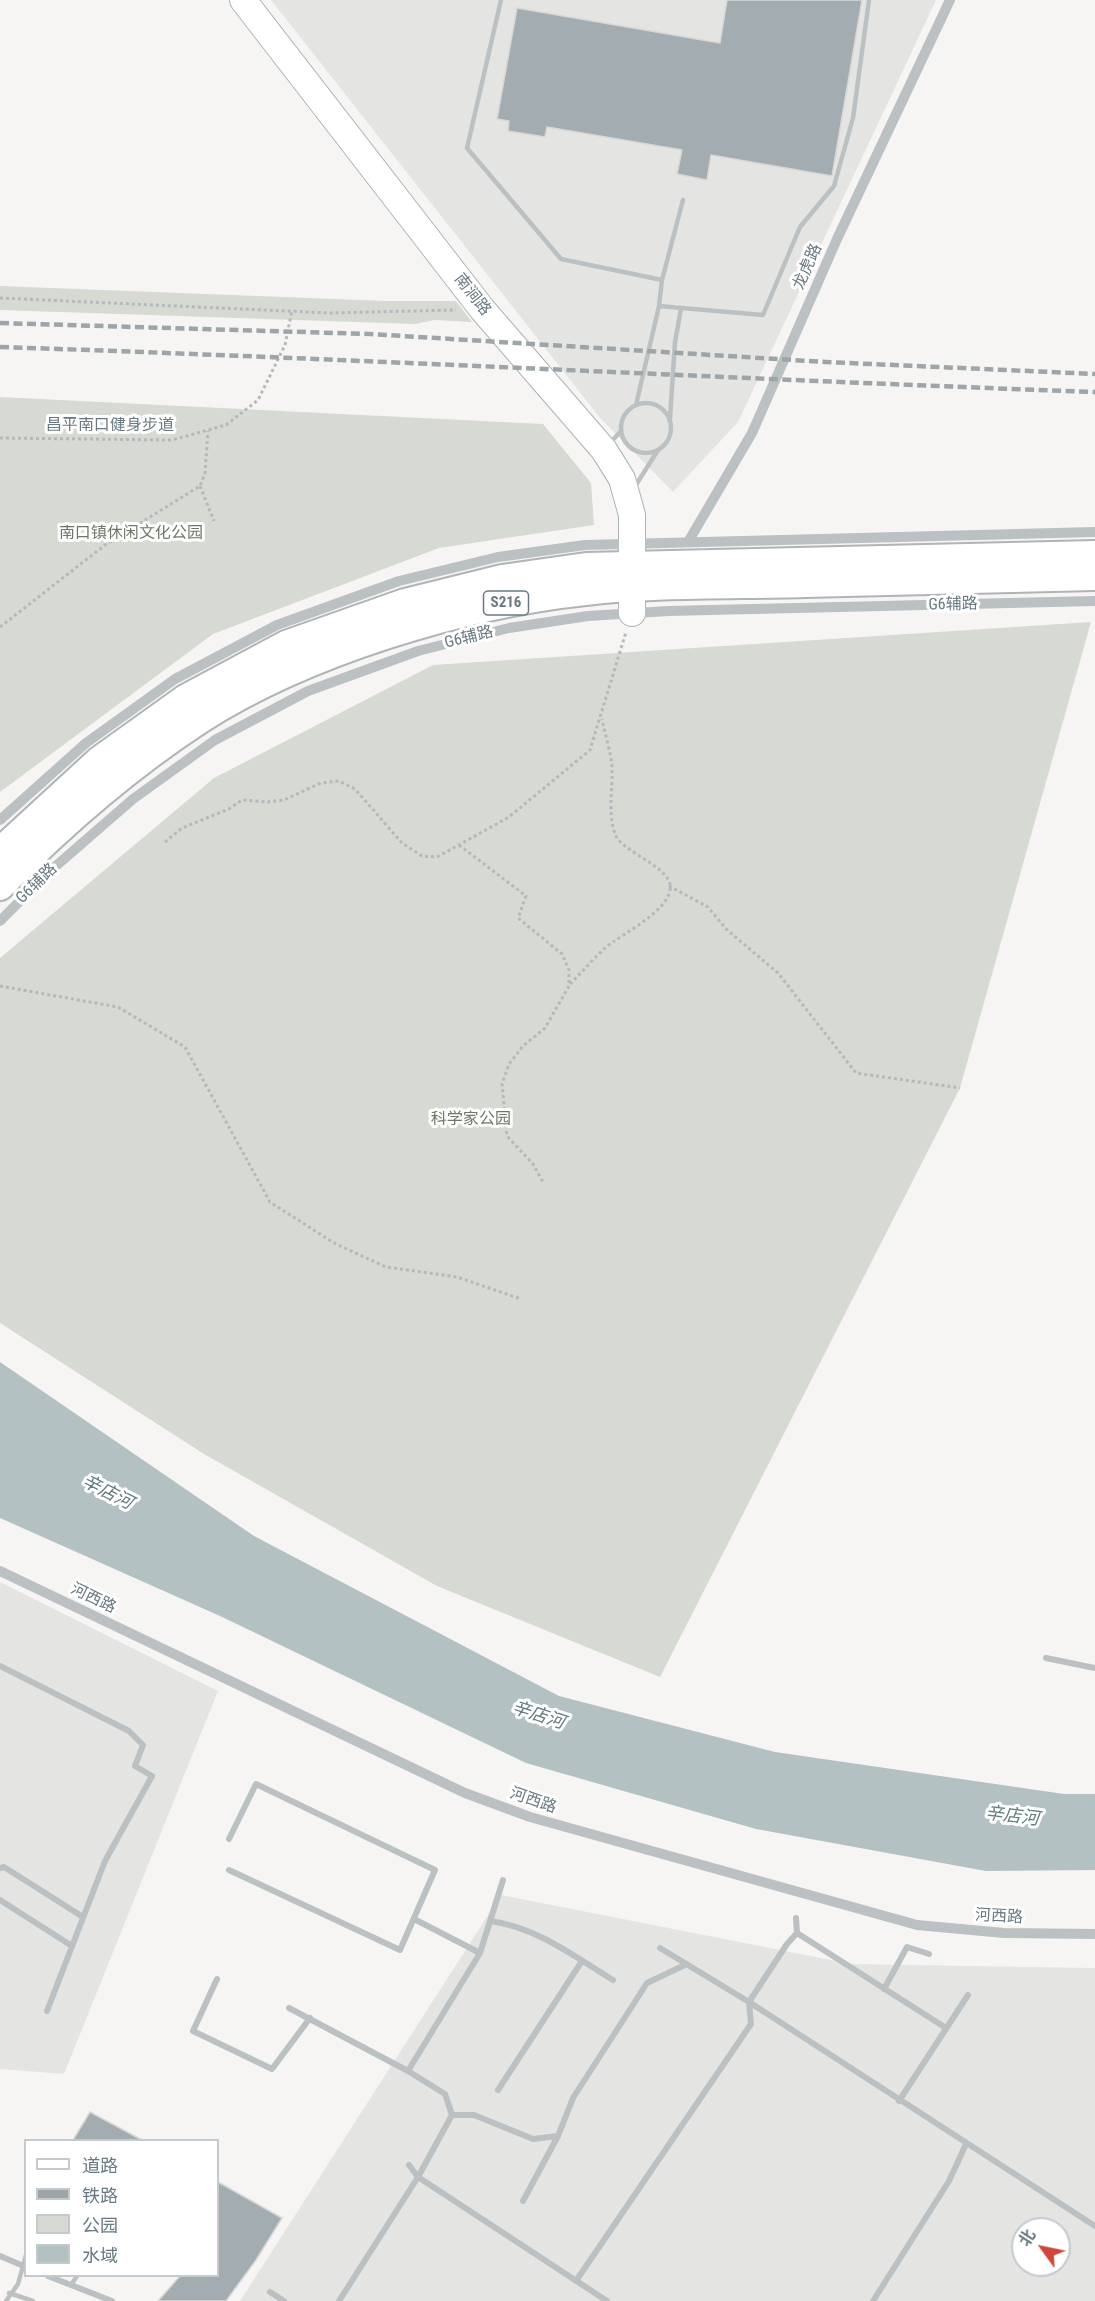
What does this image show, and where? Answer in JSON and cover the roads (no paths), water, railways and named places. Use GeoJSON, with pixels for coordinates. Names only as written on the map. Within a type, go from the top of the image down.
{"type":"FeatureCollection","features":[{"type":"Feature","properties":{"kind":"main road","name":"南涧路"},"geometry":{"type":"LineString","coordinates":[[250,5],[482,309],[612,440],[632,515],[632,578]]}},
{"type":"Feature","properties":{"kind":"main road","name":"G6辅路"},"geometry":{"type":"LineString","coordinates":[[0,886],[32,854],[117,779],[201,718],[298,667],[411,627],[504,604],[586,591],[632,578],[1095,555]]}},
{"type":"Feature","properties":{"kind":"main road","name":"G6辅路"},"geometry":{"type":"LineString","coordinates":[[0,852],[99,761],[177,705],[286,645],[405,603],[502,579],[586,567],[632,578],[1095,576]]}},
{"type":"Feature","properties":{"kind":"street","name":"龙虎路"},"geometry":{"type":"LineString","coordinates":[[688,542],[752,433],[837,239],[950,0]]}},
{"type":"Feature","properties":{"kind":"street","name":"G6辅路"},"geometry":{"type":"LineString","coordinates":[[0,921],[48,872],[133,799],[214,740],[308,691],[418,651],[509,628],[588,616],[632,578],[688,542],[1095,532]]}},
{"type":"Feature","properties":{"kind":"street","name":"G6辅路"},"geometry":{"type":"LineString","coordinates":[[0,820],[86,743],[175,679],[277,625],[399,581],[498,557],[585,545],[632,578],[1095,601]]}},
{"type":"Feature","properties":{"kind":"street","name":"河西路"},"geometry":{"type":"LineString","coordinates":[[0,1571],[465,1793],[530,1817],[917,1925],[1004,1933],[1095,1934]]}},
{"type":"Feature","properties":{"kind":"street"},"geometry":{"type":"LineString","coordinates":[[1046,1658],[1095,1668]]}},
{"type":"Feature","properties":{"kind":"street"},"geometry":{"type":"LineString","coordinates":[[0,1666],[129,1731],[143,1745],[135,1766],[152,1776],[105,1861],[46,2011]]}},
{"type":"Feature","properties":{"kind":"street"},"geometry":{"type":"LineString","coordinates":[[229,1839],[256,1784],[435,1870],[400,1950],[229,1870]]}},
{"type":"Feature","properties":{"kind":"street"},"geometry":{"type":"LineString","coordinates":[[0,1868],[4,1867],[83,1917]]}},
{"type":"Feature","properties":{"kind":"street"},"geometry":{"type":"LineString","coordinates":[[408,2071],[480,1953],[503,1880]]}},
{"type":"Feature","properties":{"kind":"street"},"geometry":{"type":"LineString","coordinates":[[0,1900],[72,1946]]}},
{"type":"Feature","properties":{"kind":"street"},"geometry":{"type":"LineString","coordinates":[[576,2281],[751,2024],[749,2002],[787,1944],[797,1933],[796,1918]]}},
{"type":"Feature","properties":{"kind":"street"},"geometry":{"type":"LineString","coordinates":[[414,1919],[480,1953]]}},
{"type":"Feature","properties":{"kind":"street"},"geometry":{"type":"LineString","coordinates":[[490,1921],[515,1924],[613,1980]]}},
{"type":"Feature","properties":{"kind":"street"},"geometry":{"type":"LineString","coordinates":[[797,1933],[946,2028]]}},
{"type":"Feature","properties":{"kind":"street"},"geometry":{"type":"LineString","coordinates":[[884,1989],[907,1947],[929,1954]]}},
{"type":"Feature","properties":{"kind":"street"},"geometry":{"type":"LineString","coordinates":[[660,1948],[749,2002],[1095,2226]]}},
{"type":"Feature","properties":{"kind":"street"},"geometry":{"type":"LineString","coordinates":[[498,2090],[582,1961]]}},
{"type":"Feature","properties":{"kind":"street"},"geometry":{"type":"LineString","coordinates":[[523,2201],[558,2136],[573,2097],[647,1983],[687,1965]]}},
{"type":"Feature","properties":{"kind":"street"},"geometry":{"type":"LineString","coordinates":[[217,1979],[193,2031],[272,2069],[310,2018]]}},
{"type":"Feature","properties":{"kind":"street"},"geometry":{"type":"LineString","coordinates":[[899,2101],[968,1995]]}},
{"type":"Feature","properties":{"kind":"street"},"geometry":{"type":"LineString","coordinates":[[290,2008],[408,2071],[445,2094],[452,2115],[418,2177],[339,2301]]}},
{"type":"Feature","properties":{"kind":"street"},"geometry":{"type":"LineString","coordinates":[[452,2115],[474,2115],[533,2139],[558,2136]]}},
{"type":"Feature","properties":{"kind":"street"},"geometry":{"type":"LineString","coordinates":[[873,2301],[949,2181],[966,2144]]}},
{"type":"Feature","properties":{"kind":"street"},"geometry":{"type":"LineString","coordinates":[[409,2165],[418,2177],[607,2301]]}},
{"type":"Feature","properties":{"kind":"street"},"geometry":{"type":"LineString","coordinates":[[0,2256],[24,2266]]}},
{"type":"Feature","properties":{"kind":"street"},"geometry":{"type":"LineString","coordinates":[[51,2277],[112,2301]]}},
{"type":"Feature","properties":{"kind":"street"},"geometry":{"type":"LineString","coordinates":[[270,2292],[284,2301]]}},
{"type":"Feature","properties":{"kind":"lane"},"geometry":{"type":"LineString","coordinates":[[501,0],[467,148],[561,259],[662,280]]}},
{"type":"Feature","properties":{"kind":"lane"},"geometry":{"type":"LineString","coordinates":[[659,306],[763,315],[800,227],[834,186],[853,118],[869,0]]}},
{"type":"Feature","properties":{"kind":"lane"},"geometry":{"type":"LineString","coordinates":[[636,405],[659,306],[662,280],[683,200]]}},
{"type":"Feature","properties":{"kind":"lane"},"geometry":{"type":"LineString","coordinates":[[627,498],[669,437],[675,342],[681,309]]}},
{"type":"Feature","properties":{"kind":"lane"},"geometry":{"type":"LineString","coordinates":[[658,450],[650,453],[634,450],[612,440],[624,415],[636,405],[644,403],[660,407],[670,421]]}},
{"type":"Feature","properties":{"kind":"lane"},"geometry":{"type":"LineString","coordinates":[[6,2301],[9,2293],[18,2284],[24,2266]]}},
{"type":"Feature","properties":{"kind":"lane"},"geometry":{"type":"LineString","coordinates":[[71,2284],[76,2277]]}},
{"type":"Feature","properties":{"kind":"lane"},"geometry":{"type":"LineString","coordinates":[[9,2293],[33,2301]]}},
{"type":"Feature","properties":{"kind":"water","name":"辛店河"},"geometry":{"type":"Polygon","coordinates":[[[0,1362],[254,1536],[559,1696],[775,1752],[1064,1794],[1095,1794],[1095,1870],[986,1871],[756,1829],[526,1763],[220,1616],[0,1518],[0,1362]]]}},
{"type":"Feature","properties":{"kind":"railway"},"geometry":{"type":"LineString","coordinates":[[0,323],[370,334],[826,362],[1095,374]]}},
{"type":"Feature","properties":{"kind":"railway"},"geometry":{"type":"LineString","coordinates":[[0,347],[1095,392]]}},
{"type":"Feature","properties":{"kind":"park label","name":"南口镇休闲文化公园"},"geometry":{"type":"Point","coordinates":[131,534]}},
{"type":"Feature","properties":{"kind":"park label","name":"科学家公园"},"geometry":{"type":"Point","coordinates":[471,1120]}}]}
